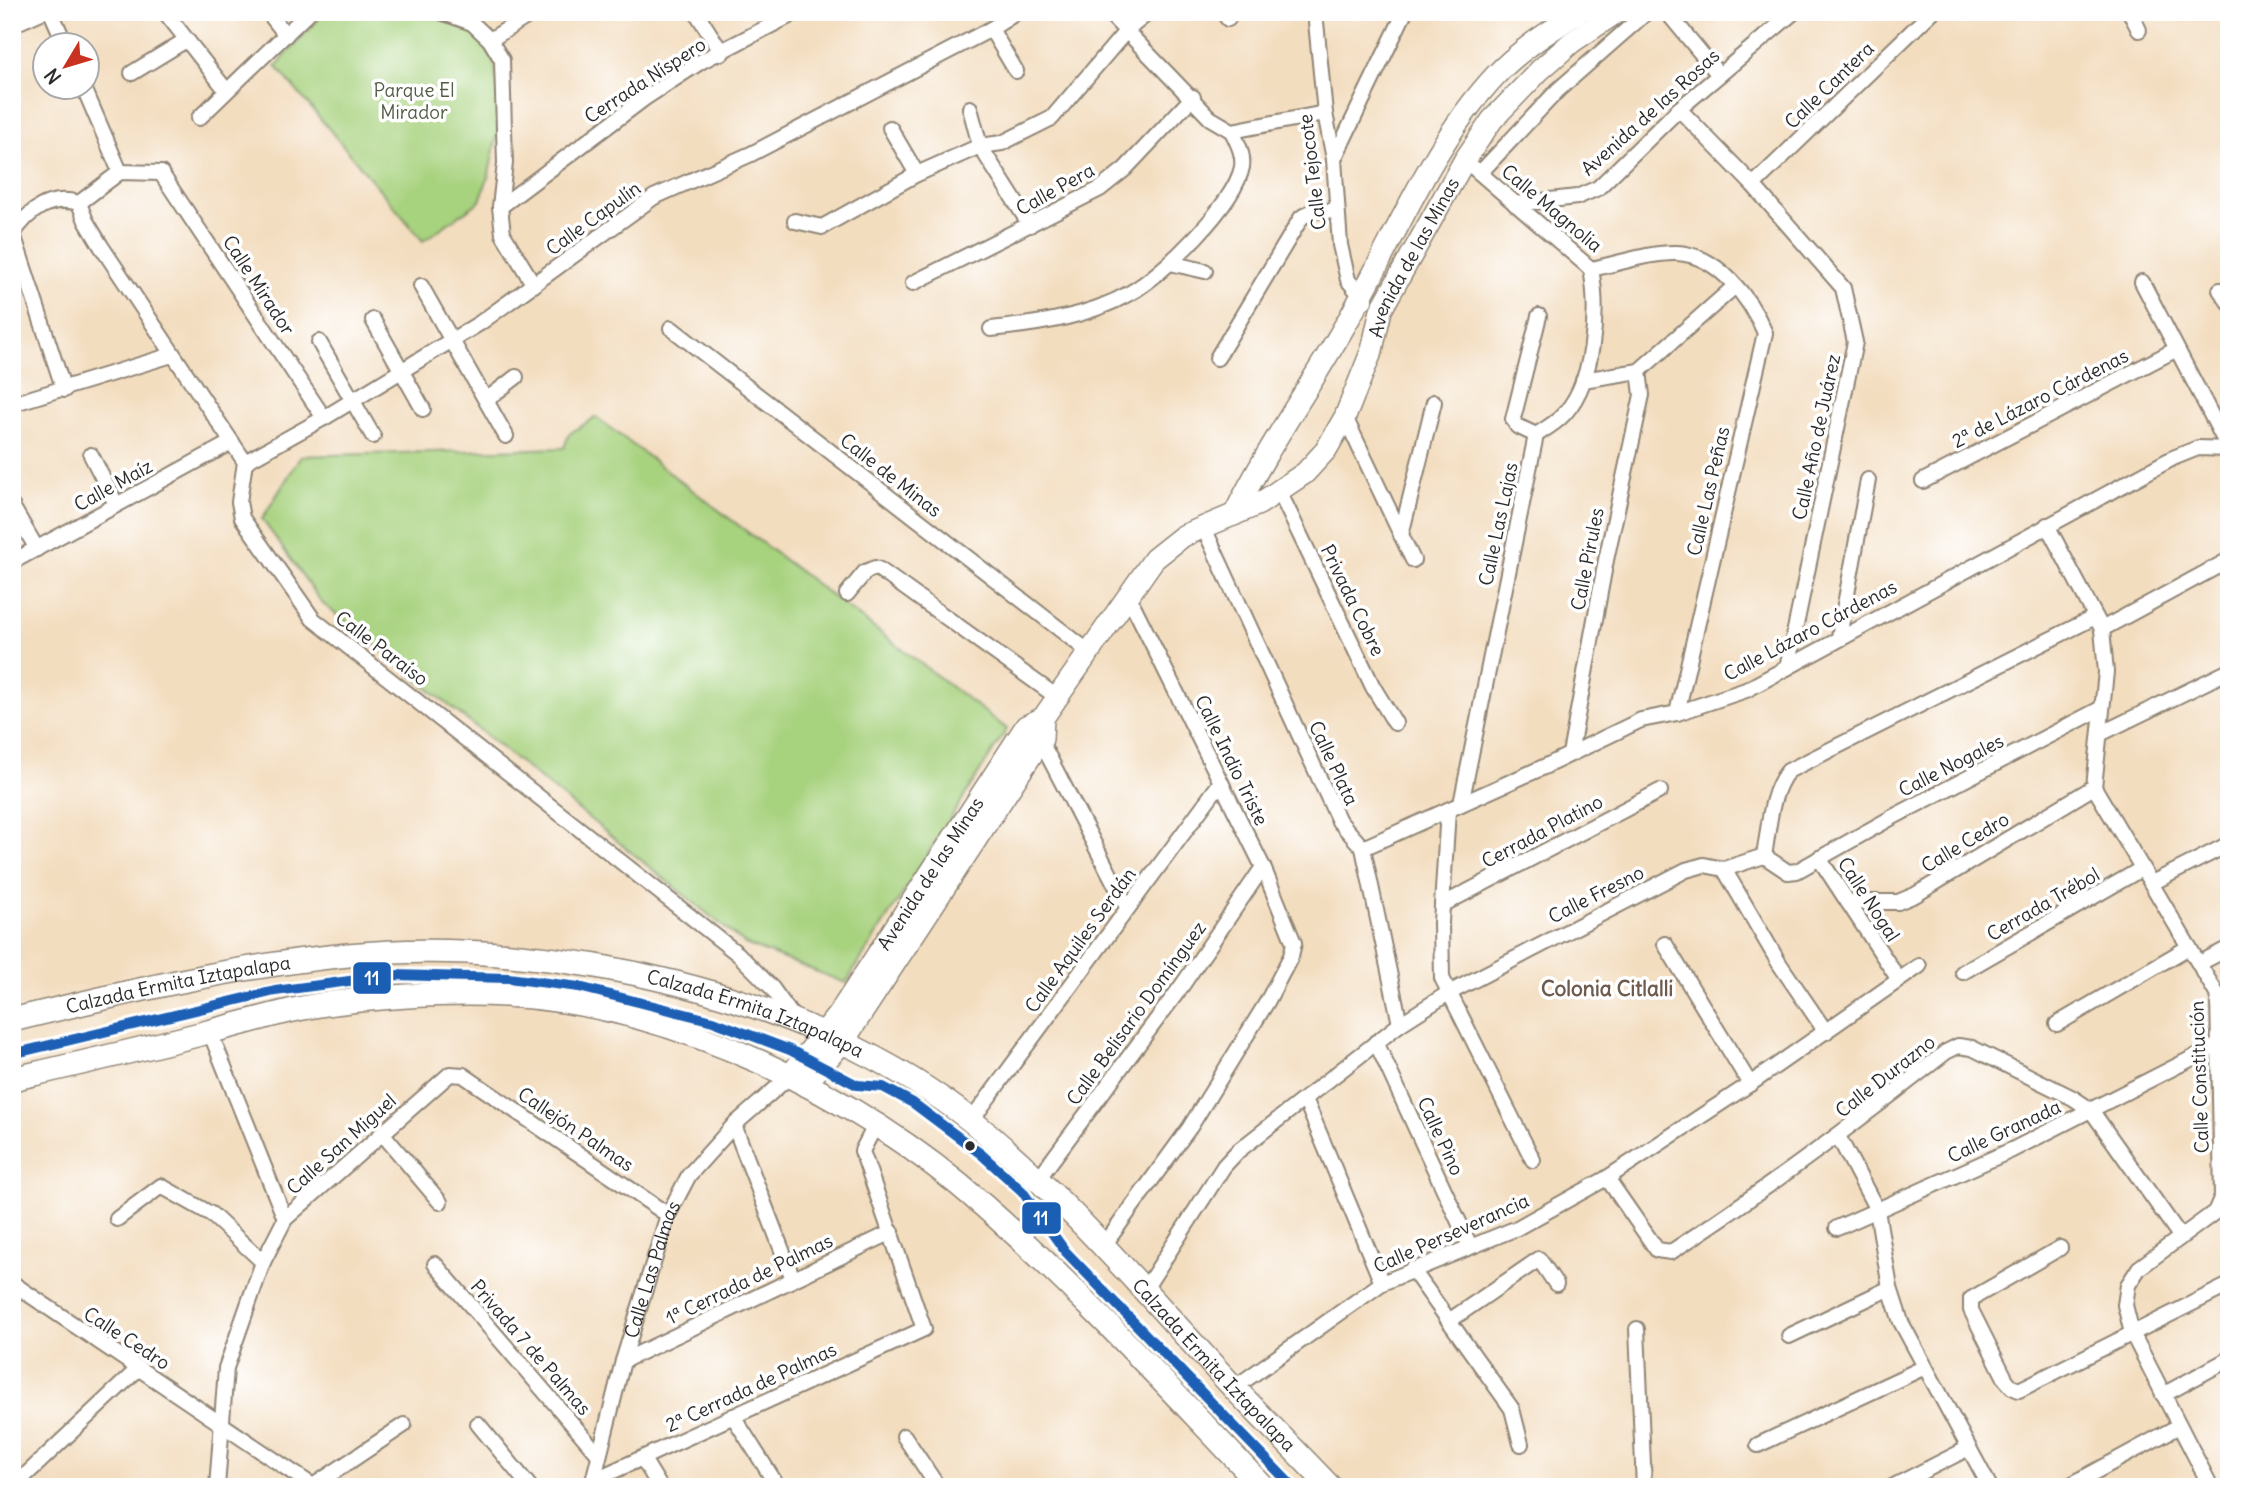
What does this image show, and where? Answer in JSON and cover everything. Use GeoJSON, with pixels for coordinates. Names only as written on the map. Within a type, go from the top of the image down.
{"type":"FeatureCollection","features":[{"type":"Feature","properties":{"kind":"main road","name":"Calzada Ermita Iztapalapa"},"geometry":{"type":"LineString","coordinates":[[12,1020],[202,975],[347,955],[416,952],[502,955],[590,965],[688,988],[798,1024],[833,1038],[926,1089],[971,1121],[1105,1244],[1234,1388],[1330,1487]]}},
{"type":"Feature","properties":{"kind":"main road","name":"Calzada Ermita Iztapalapa"},"geometry":{"type":"LineString","coordinates":[[12,1079],[210,1032],[289,1010],[330,1003],[420,995],[507,995],[589,1006],[665,1027],[736,1052],[875,1126],[924,1158],[984,1206],[1263,1487]]}},
{"type":"Feature","properties":{"kind":"street"},"geometry":{"type":"LineString","coordinates":[[12,25],[41,12]]}},
{"type":"Feature","properties":{"kind":"street"},"geometry":{"type":"LineString","coordinates":[[51,12],[60,32]]}},
{"type":"Feature","properties":{"kind":"street"},"geometry":{"type":"LineString","coordinates":[[165,12],[226,90]]}},
{"type":"Feature","properties":{"kind":"street"},"geometry":{"type":"LineString","coordinates":[[268,12],[286,35]]}},
{"type":"Feature","properties":{"kind":"street"},"geometry":{"type":"LineString","coordinates":[[199,118],[309,12]]}},
{"type":"Feature","properties":{"kind":"street"},"geometry":{"type":"LineString","coordinates":[[441,12],[472,23],[490,40],[502,60],[505,163],[500,207],[503,234],[534,285]]}},
{"type":"Feature","properties":{"kind":"street"},"geometry":{"type":"LineString","coordinates":[[490,40],[534,12]]}},
{"type":"Feature","properties":{"kind":"street"},"geometry":{"type":"LineString","coordinates":[[696,12],[722,52]]}},
{"type":"Feature","properties":{"kind":"street","name":"Cerrada Níspero"},"geometry":{"type":"LineString","coordinates":[[500,207],[645,98],[722,52],[797,12]]}},
{"type":"Feature","properties":{"kind":"street","name":"Calle Capulín"},"geometry":{"type":"LineString","coordinates":[[245,462],[324,418],[452,340],[534,285],[654,197],[751,154],[991,29],[1017,12]]}},
{"type":"Feature","properties":{"kind":"street"},"geometry":{"type":"LineString","coordinates":[[991,329],[1079,314],[1130,293],[1170,262],[1203,230],[1242,167],[1241,150],[1232,131],[1210,118],[1193,97],[1108,12]]}},
{"type":"Feature","properties":{"kind":"street"},"geometry":{"type":"LineString","coordinates":[[794,221],[822,227],[917,174],[980,146],[1002,143],[1052,118],[1127,30],[1149,12]]}},
{"type":"Feature","properties":{"kind":"street","name":"Calle Tejocote"},"geometry":{"type":"LineString","coordinates":[[1315,12],[1325,113],[1334,159],[1336,212],[1348,280],[1360,299]]}},
{"type":"Feature","properties":{"kind":"street"},"geometry":{"type":"LineString","coordinates":[[1334,159],[1405,12]]}},
{"type":"Feature","properties":{"kind":"street","name":"Avenida de las Minas"},"geometry":{"type":"LineString","coordinates":[[1234,515],[1251,480],[1360,299],[1444,145],[1495,76],[1522,52],[1580,12]]}},
{"type":"Feature","properties":{"kind":"street","name":"Avenida de las Minas"},"geometry":{"type":"LineString","coordinates":[[833,1038],[1057,697],[1154,559],[1183,536],[1234,515],[1279,491],[1306,472],[1326,450],[1345,416],[1372,351],[1381,310],[1472,167],[1492,120],[1540,70],[1572,42],[1617,12]]}},
{"type":"Feature","properties":{"kind":"street"},"geometry":{"type":"LineString","coordinates":[[1472,167],[1647,12]]}},
{"type":"Feature","properties":{"kind":"street"},"geometry":{"type":"LineString","coordinates":[[1667,12],[1718,75]]}},
{"type":"Feature","properties":{"kind":"street","name":"Avenida de las Rosas"},"geometry":{"type":"LineString","coordinates":[[1515,204],[1577,197],[1598,188],[1679,109],[1794,12]]}},
{"type":"Feature","properties":{"kind":"street","name":"Calle Cantera"},"geometry":{"type":"LineString","coordinates":[[1753,185],[1932,12]]}},
{"type":"Feature","properties":{"kind":"street"},"geometry":{"type":"LineString","coordinates":[[2130,12],[2139,30]]}},
{"type":"Feature","properties":{"kind":"street"},"geometry":{"type":"LineString","coordinates":[[991,29],[1016,71]]}},
{"type":"Feature","properties":{"kind":"street"},"geometry":{"type":"LineString","coordinates":[[132,73],[186,40]]}},
{"type":"Feature","properties":{"kind":"street","name":"Calle Pera"},"geometry":{"type":"LineString","coordinates":[[913,283],[1100,189],[1125,169],[1193,97]]}},
{"type":"Feature","properties":{"kind":"street"},"geometry":{"type":"LineString","coordinates":[[79,203],[120,172],[90,102]]}},
{"type":"Feature","properties":{"kind":"street"},"geometry":{"type":"LineString","coordinates":[[970,108],[980,146],[1030,226]]}},
{"type":"Feature","properties":{"kind":"street","name":"Calle Año de Juárez"},"geometry":{"type":"LineString","coordinates":[[1679,109],[1753,185],[1843,288],[1856,342],[1787,668]]}},
{"type":"Feature","properties":{"kind":"street"},"geometry":{"type":"LineString","coordinates":[[1232,131],[1325,113]]}},
{"type":"Feature","properties":{"kind":"street"},"geometry":{"type":"LineString","coordinates":[[890,128],[917,174]]}},
{"type":"Feature","properties":{"kind":"street"},"geometry":{"type":"LineString","coordinates":[[505,163],[521,190]]}},
{"type":"Feature","properties":{"kind":"street","name":"Calle Magnolia"},"geometry":{"type":"LineString","coordinates":[[1472,167],[1591,269],[1674,253],[1707,262],[1735,286]]}},
{"type":"Feature","properties":{"kind":"street","name":"Calle Mirador"},"geometry":{"type":"LineString","coordinates":[[120,172],[161,173],[324,418]]}},
{"type":"Feature","properties":{"kind":"street"},"geometry":{"type":"LineString","coordinates":[[64,390],[13,235],[21,221],[33,210],[62,198],[79,203]]}},
{"type":"Feature","properties":{"kind":"street"},"geometry":{"type":"LineString","coordinates":[[79,203],[86,221],[245,462]]}},
{"type":"Feature","properties":{"kind":"street"},"geometry":{"type":"LineString","coordinates":[[1217,358],[1301,218],[1309,211],[1320,209],[1336,212]]}},
{"type":"Feature","properties":{"kind":"street"},"geometry":{"type":"LineString","coordinates":[[1170,262],[1205,271]]}},
{"type":"Feature","properties":{"kind":"street"},"geometry":{"type":"LineString","coordinates":[[1539,316],[1513,418],[1517,426],[1536,435],[1560,418],[1583,380],[1595,326],[1596,300],[1591,269]]}},
{"type":"Feature","properties":{"kind":"street"},"geometry":{"type":"LineString","coordinates":[[2142,282],[2175,350],[2229,449]]}},
{"type":"Feature","properties":{"kind":"street"},"geometry":{"type":"LineString","coordinates":[[421,286],[506,436]]}},
{"type":"Feature","properties":{"kind":"street"},"geometry":{"type":"LineString","coordinates":[[1583,380],[1639,371],[1735,286]]}},
{"type":"Feature","properties":{"kind":"street","name":"Calle Las Peñas"},"geometry":{"type":"LineString","coordinates":[[1678,713],[1765,333],[1754,307],[1735,286]]}},
{"type":"Feature","properties":{"kind":"street"},"geometry":{"type":"LineString","coordinates":[[2220,290],[2229,303]]}},
{"type":"Feature","properties":{"kind":"street"},"geometry":{"type":"LineString","coordinates":[[1360,299],[1381,310]]}},
{"type":"Feature","properties":{"kind":"street"},"geometry":{"type":"LineString","coordinates":[[373,320],[423,409]]}},
{"type":"Feature","properties":{"kind":"street","name":"Calle de Minas"},"geometry":{"type":"LineString","coordinates":[[670,328],[1089,652]]}},
{"type":"Feature","properties":{"kind":"street"},"geometry":{"type":"LineString","coordinates":[[319,342],[373,436]]}},
{"type":"Feature","properties":{"kind":"street","name":"2ª de Lázaro Cárdenas"},"geometry":{"type":"LineString","coordinates":[[1923,481],[2175,350]]}},
{"type":"Feature","properties":{"kind":"street"},"geometry":{"type":"LineString","coordinates":[[12,404],[172,355]]}},
{"type":"Feature","properties":{"kind":"street","name":"Calle Pirules"},"geometry":{"type":"LineString","coordinates":[[1570,754],[1606,560],[1642,395],[1639,371]]}},
{"type":"Feature","properties":{"kind":"street"},"geometry":{"type":"LineString","coordinates":[[486,400],[516,377]]}},
{"type":"Feature","properties":{"kind":"street"},"geometry":{"type":"LineString","coordinates":[[1401,535],[1434,402]]}},
{"type":"Feature","properties":{"kind":"street"},"geometry":{"type":"LineString","coordinates":[[1345,416],[1413,560]]}},
{"type":"Feature","properties":{"kind":"street","name":"Calle Las Lajas"},"geometry":{"type":"LineString","coordinates":[[1533,1160],[1447,994],[1442,978],[1442,905],[1454,807],[1536,435]]}},
{"type":"Feature","properties":{"kind":"street","name":"Calle Maíz"},"geometry":{"type":"LineString","coordinates":[[12,562],[232,442]]}},
{"type":"Feature","properties":{"kind":"street","name":"Calle Lázaro Cárdenas"},"geometry":{"type":"LineString","coordinates":[[1363,848],[1641,720],[1678,713],[1746,690],[1839,637],[2173,458],[2198,448],[2229,449]]}},
{"type":"Feature","properties":{"kind":"street"},"geometry":{"type":"LineString","coordinates":[[91,455],[116,504]]}},
{"type":"Feature","properties":{"kind":"street","name":"Calle Paraíso"},"geometry":{"type":"LineString","coordinates":[[245,462],[239,502],[242,518],[313,619],[738,954],[772,988],[798,1024]]}},
{"type":"Feature","properties":{"kind":"street"},"geometry":{"type":"LineString","coordinates":[[1839,637],[1868,480]]}},
{"type":"Feature","properties":{"kind":"street","name":"Privada Cobre"},"geometry":{"type":"LineString","coordinates":[[1279,491],[1373,687],[1395,723]]}},
{"type":"Feature","properties":{"kind":"street"},"geometry":{"type":"LineString","coordinates":[[12,506],[37,549]]}},
{"type":"Feature","properties":{"kind":"street"},"geometry":{"type":"LineString","coordinates":[[2047,524],[2098,623],[2106,673],[2094,787]]}},
{"type":"Feature","properties":{"kind":"street","name":"Calle Plata"},"geometry":{"type":"LineString","coordinates":[[1203,526],[1339,821],[1363,848],[1400,1024]]}},
{"type":"Feature","properties":{"kind":"street"},"geometry":{"type":"LineString","coordinates":[[1764,856],[1777,791],[1788,771],[2229,560]]}},
{"type":"Feature","properties":{"kind":"street"},"geometry":{"type":"LineString","coordinates":[[847,594],[869,569],[880,570],[1057,697]]}},
{"type":"Feature","properties":{"kind":"street","name":"Calle Indio Triste"},"geometry":{"type":"LineString","coordinates":[[1105,1244],[1190,1127],[1267,1002],[1291,956],[1294,943],[1263,867],[1129,597]]}},
{"type":"Feature","properties":{"kind":"street"},"geometry":{"type":"LineString","coordinates":[[2100,734],[2229,671]]}},
{"type":"Feature","properties":{"kind":"street","name":"Calle Nogales"},"geometry":{"type":"LineString","coordinates":[[1819,858],[2102,708]]}},
{"type":"Feature","properties":{"kind":"street"},"geometry":{"type":"LineString","coordinates":[[1037,728],[1127,907]]}},
{"type":"Feature","properties":{"kind":"street","name":"Calle Aquiles Serdán"},"geometry":{"type":"LineString","coordinates":[[971,1121],[1221,782]]}},
{"type":"Feature","properties":{"kind":"street","name":"Calle Constitución"},"geometry":{"type":"LineString","coordinates":[[2094,787],[2189,947],[2224,995],[2220,1044],[2222,1196],[2215,1212],[2139,1268],[2128,1285],[2125,1305],[2132,1334],[2211,1487]]}},
{"type":"Feature","properties":{"kind":"street","name":"Calle Cedro"},"geometry":{"type":"LineString","coordinates":[[1848,902],[1898,902],[1915,895],[2094,787]]}},
{"type":"Feature","properties":{"kind":"street","name":"Cerrada Platino"},"geometry":{"type":"LineString","coordinates":[[1442,905],[1660,791]]}},
{"type":"Feature","properties":{"kind":"street"},"geometry":{"type":"LineString","coordinates":[[2152,883],[2229,844]]}},
{"type":"Feature","properties":{"kind":"street","name":"Calle Nogal"},"geometry":{"type":"LineString","coordinates":[[1764,856],[1788,872],[1797,871],[1819,858],[1899,980]]}},
{"type":"Feature","properties":{"kind":"street","name":"Calle Fresno"},"geometry":{"type":"LineString","coordinates":[[1145,1289],[1224,1166],[1400,1024],[1447,994],[1686,870],[1704,865],[1724,869],[1764,856]]}},
{"type":"Feature","properties":{"kind":"street","name":"Calle Belisario Domínguez"},"geometry":{"type":"LineString","coordinates":[[1038,1180],[1181,987],[1263,867]]}},
{"type":"Feature","properties":{"kind":"street","name":"Cerrada Trébol"},"geometry":{"type":"LineString","coordinates":[[1963,972],[2143,868]]}},
{"type":"Feature","properties":{"kind":"street"},"geometry":{"type":"LineString","coordinates":[[1724,869],[1779,963],[1826,1032]]}},
{"type":"Feature","properties":{"kind":"street"},"geometry":{"type":"LineString","coordinates":[[1665,944],[1751,1084],[1919,966]]}},
{"type":"Feature","properties":{"kind":"street"},"geometry":{"type":"LineString","coordinates":[[2057,1024],[2189,947]]}},
{"type":"Feature","properties":{"kind":"street"},"geometry":{"type":"LineString","coordinates":[[2200,963],[2229,948]]}},
{"type":"Feature","properties":{"kind":"street"},"geometry":{"type":"LineString","coordinates":[[210,1032],[285,1219]]}},
{"type":"Feature","properties":{"kind":"street","name":"Calle Las Palmas"},"geometry":{"type":"LineString","coordinates":[[593,1484],[623,1361],[668,1215],[690,1175],[734,1125],[790,1083],[833,1038]]}},
{"type":"Feature","properties":{"kind":"street","name":"Calle Pino"},"geometry":{"type":"LineString","coordinates":[[1376,1042],[1470,1246]]}},
{"type":"Feature","properties":{"kind":"street","name":"Calle Granada"},"geometry":{"type":"LineString","coordinates":[[1837,1228],[2012,1150],[2220,1044]]}},
{"type":"Feature","properties":{"kind":"street","name":"Calle Durazno"},"geometry":{"type":"LineString","coordinates":[[1606,1178],[1657,1250],[1671,1252],[1838,1136],[1946,1052],[1958,1046],[1972,1048],[2073,1098],[2091,1110],[2180,1236]]}},
{"type":"Feature","properties":{"kind":"street","name":"Calle San Miguel"},"geometry":{"type":"LineString","coordinates":[[217,1487],[226,1368],[262,1262],[285,1219],[450,1074],[463,1075]]}},
{"type":"Feature","properties":{"kind":"street","name":"Callejón Palmas"},"geometry":{"type":"LineString","coordinates":[[463,1075],[668,1215]]}},
{"type":"Feature","properties":{"kind":"street","name":"Calle Perseverancia"},"geometry":{"type":"LineString","coordinates":[[1234,1388],[1382,1283],[1517,1228],[1606,1178],[1751,1084]]}},
{"type":"Feature","properties":{"kind":"street"},"geometry":{"type":"LineString","coordinates":[[1305,1099],[1382,1283]]}},
{"type":"Feature","properties":{"kind":"street"},"geometry":{"type":"LineString","coordinates":[[734,1125],[793,1279]]}},
{"type":"Feature","properties":{"kind":"street"},"geometry":{"type":"LineString","coordinates":[[875,1126],[862,1151],[892,1232]]}},
{"type":"Feature","properties":{"kind":"street"},"geometry":{"type":"LineString","coordinates":[[382,1133],[440,1202]]}},
{"type":"Feature","properties":{"kind":"street"},"geometry":{"type":"LineString","coordinates":[[1838,1136],[1878,1210],[1891,1288],[1901,1322],[1990,1487]]}},
{"type":"Feature","properties":{"kind":"street"},"geometry":{"type":"LineString","coordinates":[[117,1219],[161,1186],[211,1214],[262,1262]]}},
{"type":"Feature","properties":{"kind":"street","name":"1ª Cerrada de Palmas"},"geometry":{"type":"LineString","coordinates":[[623,1361],[892,1232]]}},
{"type":"Feature","properties":{"kind":"street","name":"2ª Cerrada de Palmas"},"geometry":{"type":"LineString","coordinates":[[593,1484],[733,1416],[924,1329],[892,1232]]}},
{"type":"Feature","properties":{"kind":"street"},"geometry":{"type":"LineString","coordinates":[[2060,1248],[1971,1299],[1971,1310],[2012,1387],[2028,1388],[2229,1285]]}},
{"type":"Feature","properties":{"kind":"street"},"geometry":{"type":"LineString","coordinates":[[1448,1321],[1539,1259],[1556,1284]]}},
{"type":"Feature","properties":{"kind":"street","name":"Privada 7 de Palmas"},"geometry":{"type":"LineString","coordinates":[[435,1264],[599,1455]]}},
{"type":"Feature","properties":{"kind":"street"},"geometry":{"type":"LineString","coordinates":[[1412,1269],[1511,1409],[1521,1444]]}},
{"type":"Feature","properties":{"kind":"street","name":"Calle Cedro"},"geometry":{"type":"LineString","coordinates":[[12,1283],[313,1486],[325,1483]]}},
{"type":"Feature","properties":{"kind":"street"},"geometry":{"type":"LineString","coordinates":[[1789,1336],[1891,1288]]}},
{"type":"Feature","properties":{"kind":"street"},"geometry":{"type":"LineString","coordinates":[[1637,1329],[1644,1487]]}},
{"type":"Feature","properties":{"kind":"street"},"geometry":{"type":"LineString","coordinates":[[2163,1395],[2229,1359]]}},
{"type":"Feature","properties":{"kind":"street"},"geometry":{"type":"LineString","coordinates":[[1758,1445],[1925,1367]]}},
{"type":"Feature","properties":{"kind":"street"},"geometry":{"type":"LineString","coordinates":[[14,1481],[139,1368]]}},
{"type":"Feature","properties":{"kind":"street"},"geometry":{"type":"LineString","coordinates":[[733,1416],[778,1487]]}},
{"type":"Feature","properties":{"kind":"street"},"geometry":{"type":"LineString","coordinates":[[478,1424],[530,1487]]}},
{"type":"Feature","properties":{"kind":"street"},"geometry":{"type":"LineString","coordinates":[[325,1483],[404,1425]]}},
{"type":"Feature","properties":{"kind":"street"},"geometry":{"type":"LineString","coordinates":[[2067,1487],[2179,1426]]}},
{"type":"Feature","properties":{"kind":"street"},"geometry":{"type":"LineString","coordinates":[[904,1436],[938,1487]]}},
{"type":"Feature","properties":{"kind":"street"},"geometry":{"type":"LineString","coordinates":[[1892,1487],[1969,1448]]}},
{"type":"Feature","properties":{"kind":"street"},"geometry":{"type":"LineString","coordinates":[[643,1459],[660,1487]]}},
{"type":"Feature","properties":{"kind":"green space","name":"Parque El Mirador"},"geometry":{"type":"Polygon","coordinates":[[[325,12],[411,12],[468,26],[484,41],[495,67],[501,115],[489,174],[480,201],[423,241],[276,66],[325,12]]]}},
{"type":"Feature","properties":{"kind":"green space"},"geometry":{"type":"Polygon","coordinates":[[[596,417],[1007,729],[846,983],[745,944],[322,603],[262,519],[301,456],[564,448],[569,434],[596,417]]]}},
{"type":"Feature","properties":{"kind":"transit line","name":"11"},"geometry":{"type":"LineString","coordinates":[[12,1054],[275,991],[394,975],[508,978],[579,987],[713,1021],[790,1050],[857,1085],[883,1087],[913,1103],[981,1154],[1022,1191],[1065,1251],[1293,1487]]}},
{"type":"Feature","properties":{"kind":"district","name":"Colonia Citlalli"},"geometry":{"type":"Point","coordinates":[1607,989]}}]}
